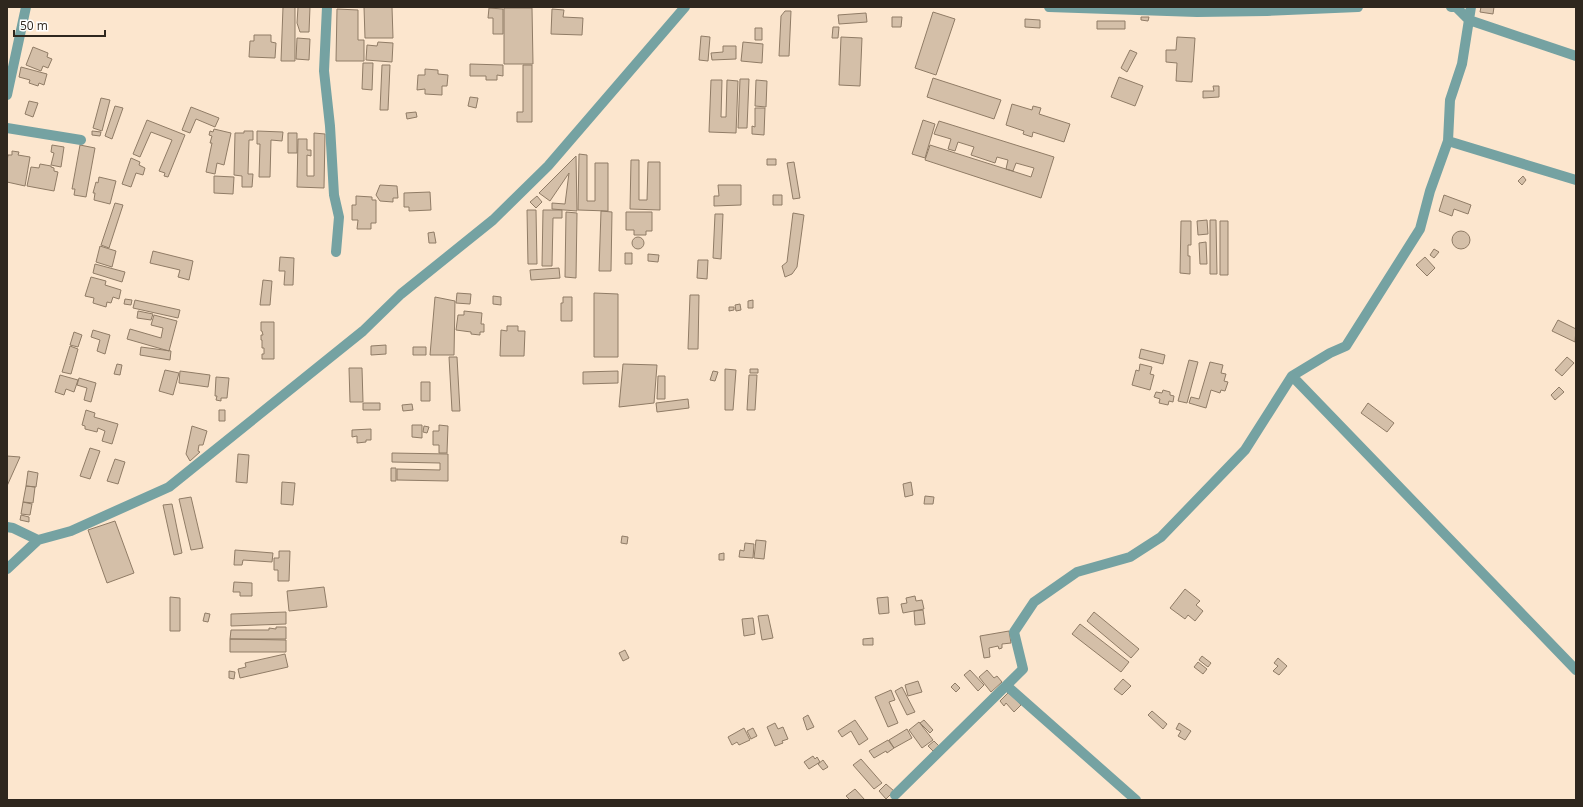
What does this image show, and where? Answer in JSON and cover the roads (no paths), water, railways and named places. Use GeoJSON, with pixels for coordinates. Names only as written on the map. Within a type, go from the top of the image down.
{"type":"FeatureCollection","features":[{"type":"Feature","properties":{"kind":"street"},"geometry":{"type":"LineString","coordinates":[[7,95],[26,7]]}},
{"type":"Feature","properties":{"kind":"street"},"geometry":{"type":"LineString","coordinates":[[327,7],[324,71],[334,195],[339,217],[336,252]]}},
{"type":"Feature","properties":{"kind":"street"},"geometry":{"type":"LineString","coordinates":[[7,569],[38,540],[71,531],[169,487],[363,331],[401,294],[493,220],[548,166],[685,7]]}},
{"type":"Feature","properties":{"kind":"street"},"geometry":{"type":"LineString","coordinates":[[1049,7],[1205,12],[1358,7]]}},
{"type":"Feature","properties":{"kind":"street"},"geometry":{"type":"LineString","coordinates":[[1451,7],[1456,7],[1470,20],[1576,56]]}},
{"type":"Feature","properties":{"kind":"street"},"geometry":{"type":"LineString","coordinates":[[895,795],[1023,669],[1014,632],[1034,602],[1077,572],[1130,557],[1162,537],[1245,450],[1292,376],[1330,352],[1346,346],[1420,229],[1430,191],[1448,141],[1450,100],[1462,64],[1471,7]]}},
{"type":"Feature","properties":{"kind":"street"},"geometry":{"type":"LineString","coordinates":[[7,128],[82,140]]}},
{"type":"Feature","properties":{"kind":"street"},"geometry":{"type":"LineString","coordinates":[[1448,141],[1576,180]]}},
{"type":"Feature","properties":{"kind":"street"},"geometry":{"type":"LineString","coordinates":[[1292,376],[1576,670]]}},
{"type":"Feature","properties":{"kind":"street"},"geometry":{"type":"LineString","coordinates":[[7,527],[13,528],[38,540]]}},
{"type":"Feature","properties":{"kind":"street"},"geometry":{"type":"LineString","coordinates":[[1007,686],[1136,800]]}}]}
